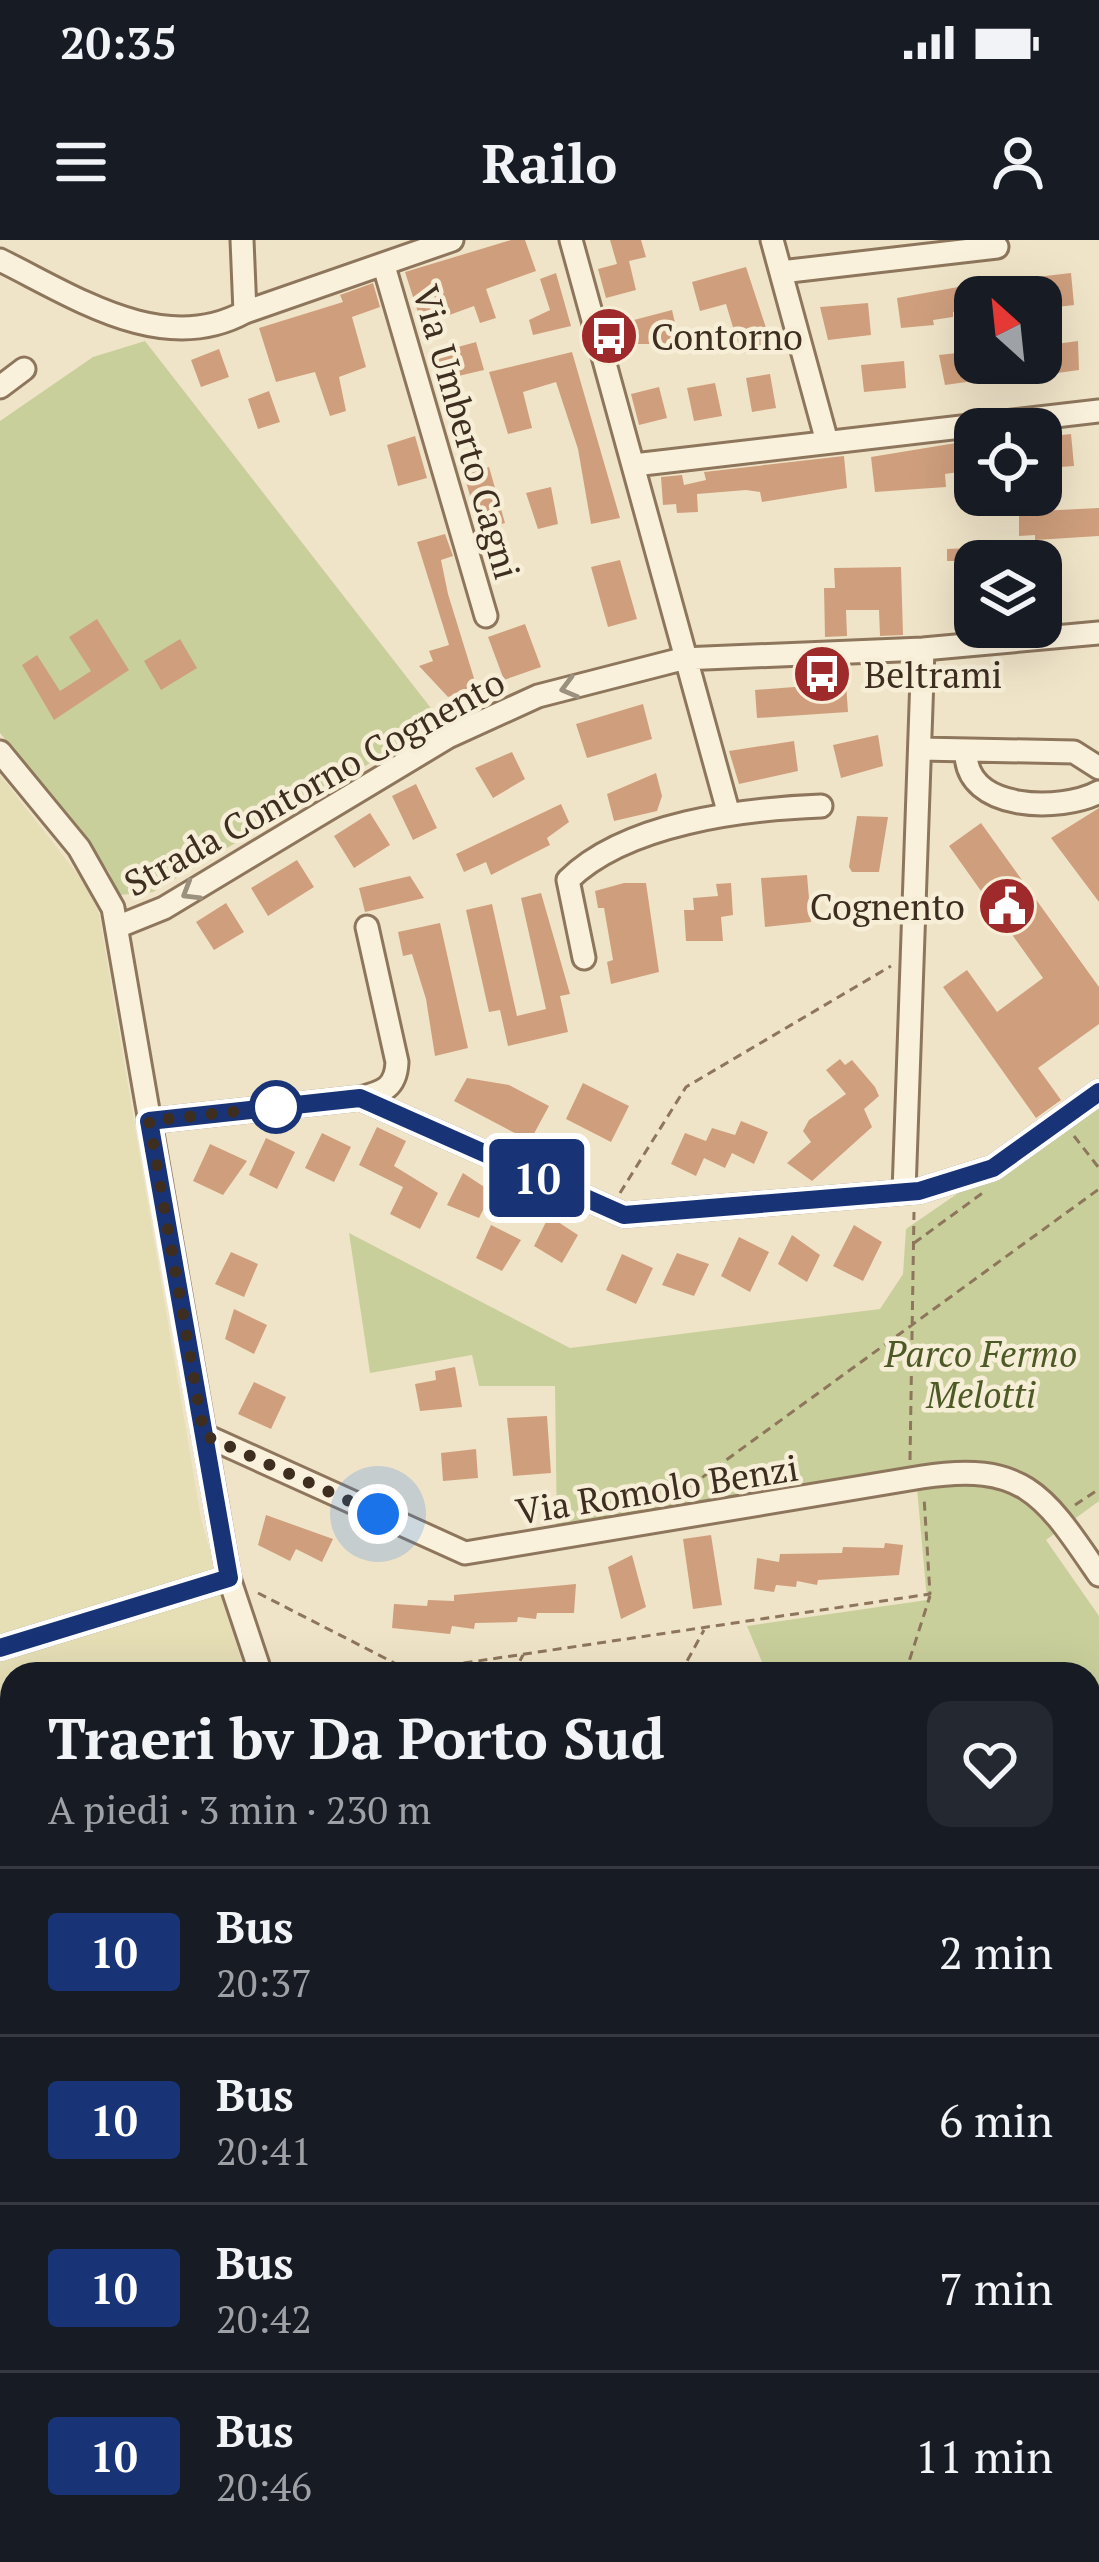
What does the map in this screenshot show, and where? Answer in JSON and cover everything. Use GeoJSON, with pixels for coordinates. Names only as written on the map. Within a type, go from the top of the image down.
{"type":"FeatureCollection","features":[{"type":"Feature","properties":{"kind":"street"},"geometry":{"type":"LineString","coordinates":[[242,240],[244,312]]}},
{"type":"Feature","properties":{"kind":"street"},"geometry":{"type":"LineString","coordinates":[[0,260],[159,329],[220,325],[244,312],[452,240]]}},
{"type":"Feature","properties":{"kind":"street"},"geometry":{"type":"LineString","coordinates":[[571,240],[682,659],[728,811]]}},
{"type":"Feature","properties":{"kind":"street"},"geometry":{"type":"LineString","coordinates":[[772,240],[826,439]]}},
{"type":"Feature","properties":{"kind":"street"},"geometry":{"type":"LineString","coordinates":[[781,272],[997,247]]}},
{"type":"Feature","properties":{"kind":"street","name":"Via Umberto Cagni"},"geometry":{"type":"LineString","coordinates":[[384,266],[486,616]]}},
{"type":"Feature","properties":{"kind":"street"},"geometry":{"type":"LineString","coordinates":[[0,387],[24,370]]}},
{"type":"Feature","properties":{"kind":"street"},"geometry":{"type":"LineString","coordinates":[[634,465],[826,439],[1099,411]]}},
{"type":"Feature","properties":{"kind":"street","name":"Strada Contorno Cognento"},"geometry":{"type":"LineString","coordinates":[[117,927],[164,908],[492,715],[538,696],[682,659],[923,649],[1099,633]]}},
{"type":"Feature","properties":{"kind":"street"},"geometry":{"type":"LineString","coordinates":[[909,1192],[923,649]]}},
{"type":"Feature","properties":{"kind":"street"},"geometry":{"type":"LineString","coordinates":[[920,749],[1074,752],[1099,768]]}},
{"type":"Feature","properties":{"kind":"street"},"geometry":{"type":"LineString","coordinates":[[0,752],[79,848],[106,894],[117,927],[229,1578],[256,1662]]}},
{"type":"Feature","properties":{"kind":"street"},"geometry":{"type":"LineString","coordinates":[[966,752],[966,763],[985,790],[1004,799],[1062,806],[1099,792]]}},
{"type":"Feature","properties":{"kind":"street"},"geometry":{"type":"LineString","coordinates":[[584,958],[568,880],[591,857],[728,811],[821,806]]}},
{"type":"Feature","properties":{"kind":"street"},"geometry":{"type":"LineString","coordinates":[[149,1121],[360,1098],[385,1091],[396,1078],[398,1062],[367,927]]}},
{"type":"Feature","properties":{"kind":"street"},"geometry":{"type":"LineString","coordinates":[[360,1098],[624,1215],[909,1192],[993,1168],[1099,1092]]}},
{"type":"Feature","properties":{"kind":"street","name":"Via Romolo Benzi"},"geometry":{"type":"LineString","coordinates":[[204,1435],[465,1553],[916,1478],[991,1472],[1012,1480],[1059,1516],[1099,1575]]}},
{"type":"Feature","properties":{"kind":"street"},"geometry":{"type":"LineString","coordinates":[[0,1648],[229,1578]]}},
{"type":"Feature","properties":{"kind":"path"},"geometry":{"type":"LineString","coordinates":[[610,1209],[686,1087],[912,953]]}},
{"type":"Feature","properties":{"kind":"path"},"geometry":{"type":"LineString","coordinates":[[1070,1131],[1099,1168]]}},
{"type":"Feature","properties":{"kind":"path"},"geometry":{"type":"LineString","coordinates":[[668,1502],[1099,1189]]}},
{"type":"Feature","properties":{"kind":"path"},"geometry":{"type":"LineString","coordinates":[[909,1192],[916,1478],[930,1594],[909,1662]]}},
{"type":"Feature","properties":{"kind":"path"},"geometry":{"type":"LineString","coordinates":[[1059,1516],[1099,1490]]}},
{"type":"Feature","properties":{"kind":"path"},"geometry":{"type":"LineString","coordinates":[[229,1578],[392,1662]]}},
{"type":"Feature","properties":{"kind":"path"},"geometry":{"type":"LineString","coordinates":[[474,1662],[930,1594]]}},
{"type":"Feature","properties":{"kind":"path"},"geometry":{"type":"LineString","coordinates":[[687,1662],[705,1628]]}},
{"type":"Feature","properties":{"kind":"path"},"geometry":{"type":"LineString","coordinates":[[519,1662],[523,1655]]}},
{"type":"Feature","properties":{"kind":"shaded area"},"geometry":{"type":"Polygon","coordinates":[[[0,775],[83,881],[99,913],[201,1519],[242,1662],[0,1662],[0,775]]]}},
{"type":"Feature","properties":{"kind":"green space"},"geometry":{"type":"Polygon","coordinates":[[[145,341],[441,721],[153,892],[119,895],[109,872],[0,733],[0,421],[93,357],[145,341]]]}},
{"type":"Feature","properties":{"kind":"green space","name":"Parco Fermo Melotti"},"geometry":{"type":"Polygon","coordinates":[[[1099,1096],[1099,1501],[1046,1540],[1099,1616],[1099,1662],[762,1662],[747,1626],[927,1600],[916,1477],[557,1533],[555,1386],[479,1386],[472,1355],[370,1373],[349,1233],[570,1348],[880,1309],[903,1274],[906,1229],[1099,1096]]]}},
{"type":"Feature","properties":{"kind":"building"},"geometry":{"type":"Polygon","coordinates":[[[511,240],[525,240],[536,271],[486,289],[496,318],[480,323],[474,306],[422,325],[405,272],[511,240]]]}},
{"type":"Feature","properties":{"kind":"building"},"geometry":{"type":"Polygon","coordinates":[[[610,240],[641,240],[646,257],[629,261],[636,290],[606,298],[598,269],[617,264],[610,240]]]}},
{"type":"Feature","properties":{"kind":"building"},"geometry":{"type":"Polygon","coordinates":[[[746,267],[772,346],[741,354],[726,304],[700,311],[692,282],[746,267]]]}},
{"type":"Feature","properties":{"kind":"building"},"geometry":{"type":"Polygon","coordinates":[[[556,273],[571,326],[533,335],[529,320],[550,310],[540,279],[556,273]]]}},
{"type":"Feature","properties":{"kind":"building"},"geometry":{"type":"Polygon","coordinates":[[[1071,273],[1074,305],[1062,306],[1062,276],[1045,276],[1071,273]]]}},
{"type":"Feature","properties":{"kind":"building"},"geometry":{"type":"Polygon","coordinates":[[[373,283],[380,307],[352,317],[366,367],[339,377],[346,411],[330,416],[315,372],[276,382],[259,328],[343,302],[340,295],[373,283]]]}},
{"type":"Feature","properties":{"kind":"building"},"geometry":{"type":"Polygon","coordinates":[[[954,288],[953,317],[933,320],[934,325],[901,328],[897,298],[954,288]]]}},
{"type":"Feature","properties":{"kind":"building"},"geometry":{"type":"Polygon","coordinates":[[[868,303],[871,335],[828,340],[820,307],[868,303]]]}},
{"type":"Feature","properties":{"kind":"building"},"geometry":{"type":"Polygon","coordinates":[[[672,310],[680,344],[635,344],[630,321],[672,310]]]}},
{"type":"Feature","properties":{"kind":"building"},"geometry":{"type":"Polygon","coordinates":[[[1078,341],[1079,370],[1062,372],[1062,343],[1078,341]]]}},
{"type":"Feature","properties":{"kind":"building"},"geometry":{"type":"Polygon","coordinates":[[[476,342],[484,370],[437,381],[429,355],[476,342]]]}},
{"type":"Feature","properties":{"kind":"building"},"geometry":{"type":"Polygon","coordinates":[[[219,349],[229,377],[201,387],[191,360],[219,349]]]}},
{"type":"Feature","properties":{"kind":"building"},"geometry":{"type":"Polygon","coordinates":[[[572,352],[620,518],[591,524],[578,449],[556,382],[523,392],[532,428],[508,434],[489,372],[572,352]]]}},
{"type":"Feature","properties":{"kind":"building"},"geometry":{"type":"Polygon","coordinates":[[[954,353],[954,384],[945,385],[939,355],[954,353]]]}},
{"type":"Feature","properties":{"kind":"building"},"geometry":{"type":"Polygon","coordinates":[[[904,361],[906,388],[864,392],[861,365],[904,361]]]}},
{"type":"Feature","properties":{"kind":"building"},"geometry":{"type":"Polygon","coordinates":[[[770,374],[776,408],[752,412],[746,378],[770,374]]]}},
{"type":"Feature","properties":{"kind":"building"},"geometry":{"type":"Polygon","coordinates":[[[715,383],[722,416],[694,421],[687,388],[715,383]]]}},
{"type":"Feature","properties":{"kind":"building"},"geometry":{"type":"Polygon","coordinates":[[[659,387],[667,418],[639,425],[631,394],[659,387]]]}},
{"type":"Feature","properties":{"kind":"building"},"geometry":{"type":"Polygon","coordinates":[[[269,391],[280,422],[258,429],[248,399],[269,391]]]}},
{"type":"Feature","properties":{"kind":"building"},"geometry":{"type":"Polygon","coordinates":[[[1071,434],[1074,466],[1062,467],[1062,435],[1071,434]]]}},
{"type":"Feature","properties":{"kind":"building"},"geometry":{"type":"Polygon","coordinates":[[[415,436],[427,478],[398,486],[387,445],[415,436]]]}},
{"type":"Feature","properties":{"kind":"building"},"geometry":{"type":"Polygon","coordinates":[[[954,443],[954,473],[945,474],[946,487],[875,492],[871,457],[954,443]]]}},
{"type":"Feature","properties":{"kind":"building"},"geometry":{"type":"Polygon","coordinates":[[[844,456],[847,488],[762,502],[760,492],[746,490],[697,494],[698,512],[677,513],[676,504],[663,505],[661,477],[682,475],[684,485],[706,480],[704,472],[844,456]]]}},
{"type":"Feature","properties":{"kind":"building"},"geometry":{"type":"Polygon","coordinates":[[[489,467],[505,523],[480,530],[464,475],[489,467]]]}},
{"type":"Feature","properties":{"kind":"building"},"geometry":{"type":"Polygon","coordinates":[[[551,487],[558,524],[538,529],[526,493],[551,487]]]}},
{"type":"Feature","properties":{"kind":"building"},"geometry":{"type":"Polygon","coordinates":[[[1099,508],[1099,536],[1035,540],[1035,535],[1019,536],[1019,516],[1062,516],[1062,510],[1099,508]]]}},
{"type":"Feature","properties":{"kind":"building"},"geometry":{"type":"Polygon","coordinates":[[[445,534],[453,556],[441,560],[448,594],[477,688],[448,697],[419,666],[433,661],[429,651],[449,645],[417,542],[445,534]]]}},
{"type":"Feature","properties":{"kind":"building"},"geometry":{"type":"Polygon","coordinates":[[[620,560],[637,619],[608,627],[591,567],[620,560]]]}},
{"type":"Feature","properties":{"kind":"building"},"geometry":{"type":"Polygon","coordinates":[[[901,567],[903,635],[880,636],[879,610],[846,610],[847,636],[825,637],[824,588],[835,588],[834,568],[901,567]]]}},
{"type":"Feature","properties":{"kind":"building"},"geometry":{"type":"Polygon","coordinates":[[[97,619],[129,670],[54,720],[22,665],[37,655],[60,691],[91,671],[69,637],[97,619]]]}},
{"type":"Feature","properties":{"kind":"building"},"geometry":{"type":"Polygon","coordinates":[[[525,624],[541,667],[504,680],[488,637],[525,624]]]}},
{"type":"Feature","properties":{"kind":"building"},"geometry":{"type":"Polygon","coordinates":[[[180,639],[197,668],[161,690],[144,661],[180,639]]]}},
{"type":"Feature","properties":{"kind":"building"},"geometry":{"type":"Polygon","coordinates":[[[846,683],[848,712],[757,718],[755,690],[846,683]]]}},
{"type":"Feature","properties":{"kind":"building"},"geometry":{"type":"Polygon","coordinates":[[[643,704],[652,739],[587,758],[576,724],[643,704]]]}},
{"type":"Feature","properties":{"kind":"building"},"geometry":{"type":"Polygon","coordinates":[[[878,735],[883,766],[841,778],[833,745],[878,735]]]}},
{"type":"Feature","properties":{"kind":"building"},"geometry":{"type":"Polygon","coordinates":[[[794,741],[798,771],[739,784],[729,751],[794,741]]]}},
{"type":"Feature","properties":{"kind":"building"},"geometry":{"type":"Polygon","coordinates":[[[512,752],[525,779],[493,798],[475,768],[512,752]]]}},
{"type":"Feature","properties":{"kind":"building"},"geometry":{"type":"Polygon","coordinates":[[[656,773],[662,796],[657,811],[614,821],[607,794],[656,773]]]}},
{"type":"Feature","properties":{"kind":"building"},"geometry":{"type":"Polygon","coordinates":[[[416,784],[437,828],[413,840],[392,796],[416,784]]]}},
{"type":"Feature","properties":{"kind":"building"},"geometry":{"type":"Polygon","coordinates":[[[561,804],[569,822],[547,838],[550,845],[491,875],[486,862],[464,872],[456,854],[561,804]]]}},
{"type":"Feature","properties":{"kind":"building"},"geometry":{"type":"Polygon","coordinates":[[[1099,808],[1099,902],[1051,838],[1099,808]]]}},
{"type":"Feature","properties":{"kind":"building"},"geometry":{"type":"Polygon","coordinates":[[[370,813],[390,845],[354,868],[334,836],[370,813]]]}},
{"type":"Feature","properties":{"kind":"building"},"geometry":{"type":"Polygon","coordinates":[[[857,816],[888,817],[879,872],[852,872],[849,867],[857,816]]]}},
{"type":"Feature","properties":{"kind":"building"},"geometry":{"type":"Polygon","coordinates":[[[981,823],[1099,987],[1099,1024],[1038,1068],[1061,1100],[1036,1118],[943,987],[967,970],[997,1012],[1043,978],[949,846],[981,823]]]}},
{"type":"Feature","properties":{"kind":"building"},"geometry":{"type":"Polygon","coordinates":[[[297,860],[314,887],[268,916],[251,888],[297,860]]]}},
{"type":"Feature","properties":{"kind":"building"},"geometry":{"type":"Polygon","coordinates":[[[807,875],[811,922],[765,927],[761,878],[807,875]]]}},
{"type":"Feature","properties":{"kind":"building"},"geometry":{"type":"Polygon","coordinates":[[[410,876],[424,898],[365,912],[359,888],[410,876]]]}},
{"type":"Feature","properties":{"kind":"building"},"geometry":{"type":"Polygon","coordinates":[[[646,883],[659,972],[611,984],[607,962],[613,960],[604,908],[598,908],[595,891],[646,883]]]}},
{"type":"Feature","properties":{"kind":"building"},"geometry":{"type":"Polygon","coordinates":[[[731,883],[733,915],[721,917],[723,941],[686,941],[684,910],[694,910],[693,898],[718,896],[716,884],[731,883]]]}},
{"type":"Feature","properties":{"kind":"building"},"geometry":{"type":"Polygon","coordinates":[[[541,893],[570,994],[560,996],[568,1032],[508,1046],[500,1010],[489,1012],[466,910],[492,904],[517,1016],[546,1009],[521,898],[541,893]]]}},
{"type":"Feature","properties":{"kind":"building"},"geometry":{"type":"Polygon","coordinates":[[[226,903],[244,932],[214,950],[196,922],[226,903]]]}},
{"type":"Feature","properties":{"kind":"building"},"geometry":{"type":"Polygon","coordinates":[[[440,923],[468,1048],[435,1056],[426,999],[412,954],[403,956],[398,932],[440,923]]]}},
{"type":"Feature","properties":{"kind":"building"},"geometry":{"type":"Polygon","coordinates":[[[840,1059],[845,1065],[852,1060],[875,1087],[879,1096],[864,1109],[872,1127],[812,1181],[787,1163],[811,1142],[803,1131],[809,1120],[846,1094],[826,1070],[840,1059]]]}},
{"type":"Feature","properties":{"kind":"building"},"geometry":{"type":"Polygon","coordinates":[[[467,1078],[509,1085],[549,1106],[530,1141],[454,1101],[467,1078]]]}},
{"type":"Feature","properties":{"kind":"building"},"geometry":{"type":"Polygon","coordinates":[[[583,1083],[629,1106],[611,1142],[566,1119],[583,1083]]]}},
{"type":"Feature","properties":{"kind":"building"},"geometry":{"type":"Polygon","coordinates":[[[741,1121],[768,1132],[754,1164],[732,1153],[725,1168],[704,1158],[696,1176],[671,1164],[685,1133],[706,1141],[712,1128],[735,1135],[741,1121]]]}},
{"type":"Feature","properties":{"kind":"building"},"geometry":{"type":"Polygon","coordinates":[[[377,1127],[406,1141],[394,1166],[438,1193],[420,1229],[390,1214],[403,1187],[359,1165],[377,1127]]]}},
{"type":"Feature","properties":{"kind":"building"},"geometry":{"type":"Polygon","coordinates":[[[322,1133],[351,1147],[334,1182],[305,1168],[322,1133]]]}},
{"type":"Feature","properties":{"kind":"building"},"geometry":{"type":"Polygon","coordinates":[[[266,1138],[295,1152],[277,1189],[249,1175],[266,1138]]]}},
{"type":"Feature","properties":{"kind":"building"},"geometry":{"type":"Polygon","coordinates":[[[210,1144],[247,1161],[223,1195],[193,1181],[210,1144]]]}},
{"type":"Feature","properties":{"kind":"building"},"geometry":{"type":"Polygon","coordinates":[[[463,1173],[492,1192],[479,1218],[447,1205],[463,1173]]]}},
{"type":"Feature","properties":{"kind":"building"},"geometry":{"type":"Polygon","coordinates":[[[549,1216],[578,1235],[562,1263],[534,1246],[549,1216]]]}},
{"type":"Feature","properties":{"kind":"building"},"geometry":{"type":"Polygon","coordinates":[[[491,1225],[521,1240],[502,1271],[476,1258],[491,1225]]]}},
{"type":"Feature","properties":{"kind":"building"},"geometry":{"type":"Polygon","coordinates":[[[854,1225],[882,1242],[863,1281],[833,1266],[854,1225]]]}},
{"type":"Feature","properties":{"kind":"building"},"geometry":{"type":"Polygon","coordinates":[[[792,1235],[820,1255],[807,1282],[778,1264],[792,1235]]]}},
{"type":"Feature","properties":{"kind":"building"},"geometry":{"type":"Polygon","coordinates":[[[739,1237],[769,1252],[750,1292],[721,1276],[739,1237]]]}},
{"type":"Feature","properties":{"kind":"building"},"geometry":{"type":"Polygon","coordinates":[[[231,1252],[258,1264],[244,1297],[215,1284],[231,1252]]]}},
{"type":"Feature","properties":{"kind":"building"},"geometry":{"type":"Polygon","coordinates":[[[677,1253],[709,1264],[694,1296],[662,1285],[677,1253]]]}},
{"type":"Feature","properties":{"kind":"building"},"geometry":{"type":"Polygon","coordinates":[[[622,1254],[653,1268],[636,1304],[606,1290],[622,1254]]]}},
{"type":"Feature","properties":{"kind":"building"},"geometry":{"type":"Polygon","coordinates":[[[234,1309],[267,1325],[254,1354],[225,1339],[234,1309]]]}},
{"type":"Feature","properties":{"kind":"building"},"geometry":{"type":"Polygon","coordinates":[[[455,1367],[462,1407],[420,1411],[415,1384],[436,1380],[435,1371],[455,1367]]]}},
{"type":"Feature","properties":{"kind":"building"},"geometry":{"type":"Polygon","coordinates":[[[254,1382],[286,1397],[271,1429],[238,1414],[254,1382]]]}},
{"type":"Feature","properties":{"kind":"building"},"geometry":{"type":"Polygon","coordinates":[[[547,1416],[551,1473],[513,1476],[507,1418],[547,1416]]]}},
{"type":"Feature","properties":{"kind":"building"},"geometry":{"type":"Polygon","coordinates":[[[476,1449],[478,1478],[443,1481],[441,1453],[476,1449]]]}},
{"type":"Feature","properties":{"kind":"building"},"geometry":{"type":"Polygon","coordinates":[[[266,1515],[333,1539],[322,1562],[296,1549],[290,1561],[258,1545],[266,1515]]]}},
{"type":"Feature","properties":{"kind":"building"},"geometry":{"type":"Polygon","coordinates":[[[711,1535],[722,1605],[693,1609],[683,1539],[711,1535]]]}},
{"type":"Feature","properties":{"kind":"building"},"geometry":{"type":"Polygon","coordinates":[[[885,1543],[903,1545],[899,1575],[818,1580],[817,1585],[797,1581],[796,1587],[776,1585],[774,1592],[754,1589],[757,1558],[779,1562],[780,1554],[842,1553],[843,1547],[884,1548],[885,1543]]]}},
{"type":"Feature","properties":{"kind":"building"},"geometry":{"type":"Polygon","coordinates":[[[632,1555],[646,1607],[621,1619],[608,1567],[632,1555]]]}},
{"type":"Feature","properties":{"kind":"building"},"geometry":{"type":"Polygon","coordinates":[[[576,1584],[574,1613],[537,1613],[536,1619],[475,1623],[474,1629],[452,1626],[450,1634],[392,1628],[394,1604],[427,1606],[428,1600],[454,1601],[454,1595],[576,1584]]]}},
{"type":"Feature","properties":{"kind":"bus line","name":"10"},"geometry":{"type":"LineString","coordinates":[[0,1648],[229,1578],[149,1121],[360,1098],[624,1215],[919,1191],[993,1168],[1099,1092]]}},
{"type":"Feature","properties":{"kind":"place","name":"Contorno"},"geometry":{"type":"Point","coordinates":[609,336]}},
{"type":"Feature","properties":{"kind":"place","name":"Beltrami"},"geometry":{"type":"Point","coordinates":[822,674]}},
{"type":"Feature","properties":{"kind":"place","name":"Cognento"},"geometry":{"type":"Point","coordinates":[1007,906]}},
{"type":"Feature","properties":{"kind":"route"},"geometry":{"type":"LineString","coordinates":[[276,1107],[149,1121],[204,1435],[378,1514]]}}]}
